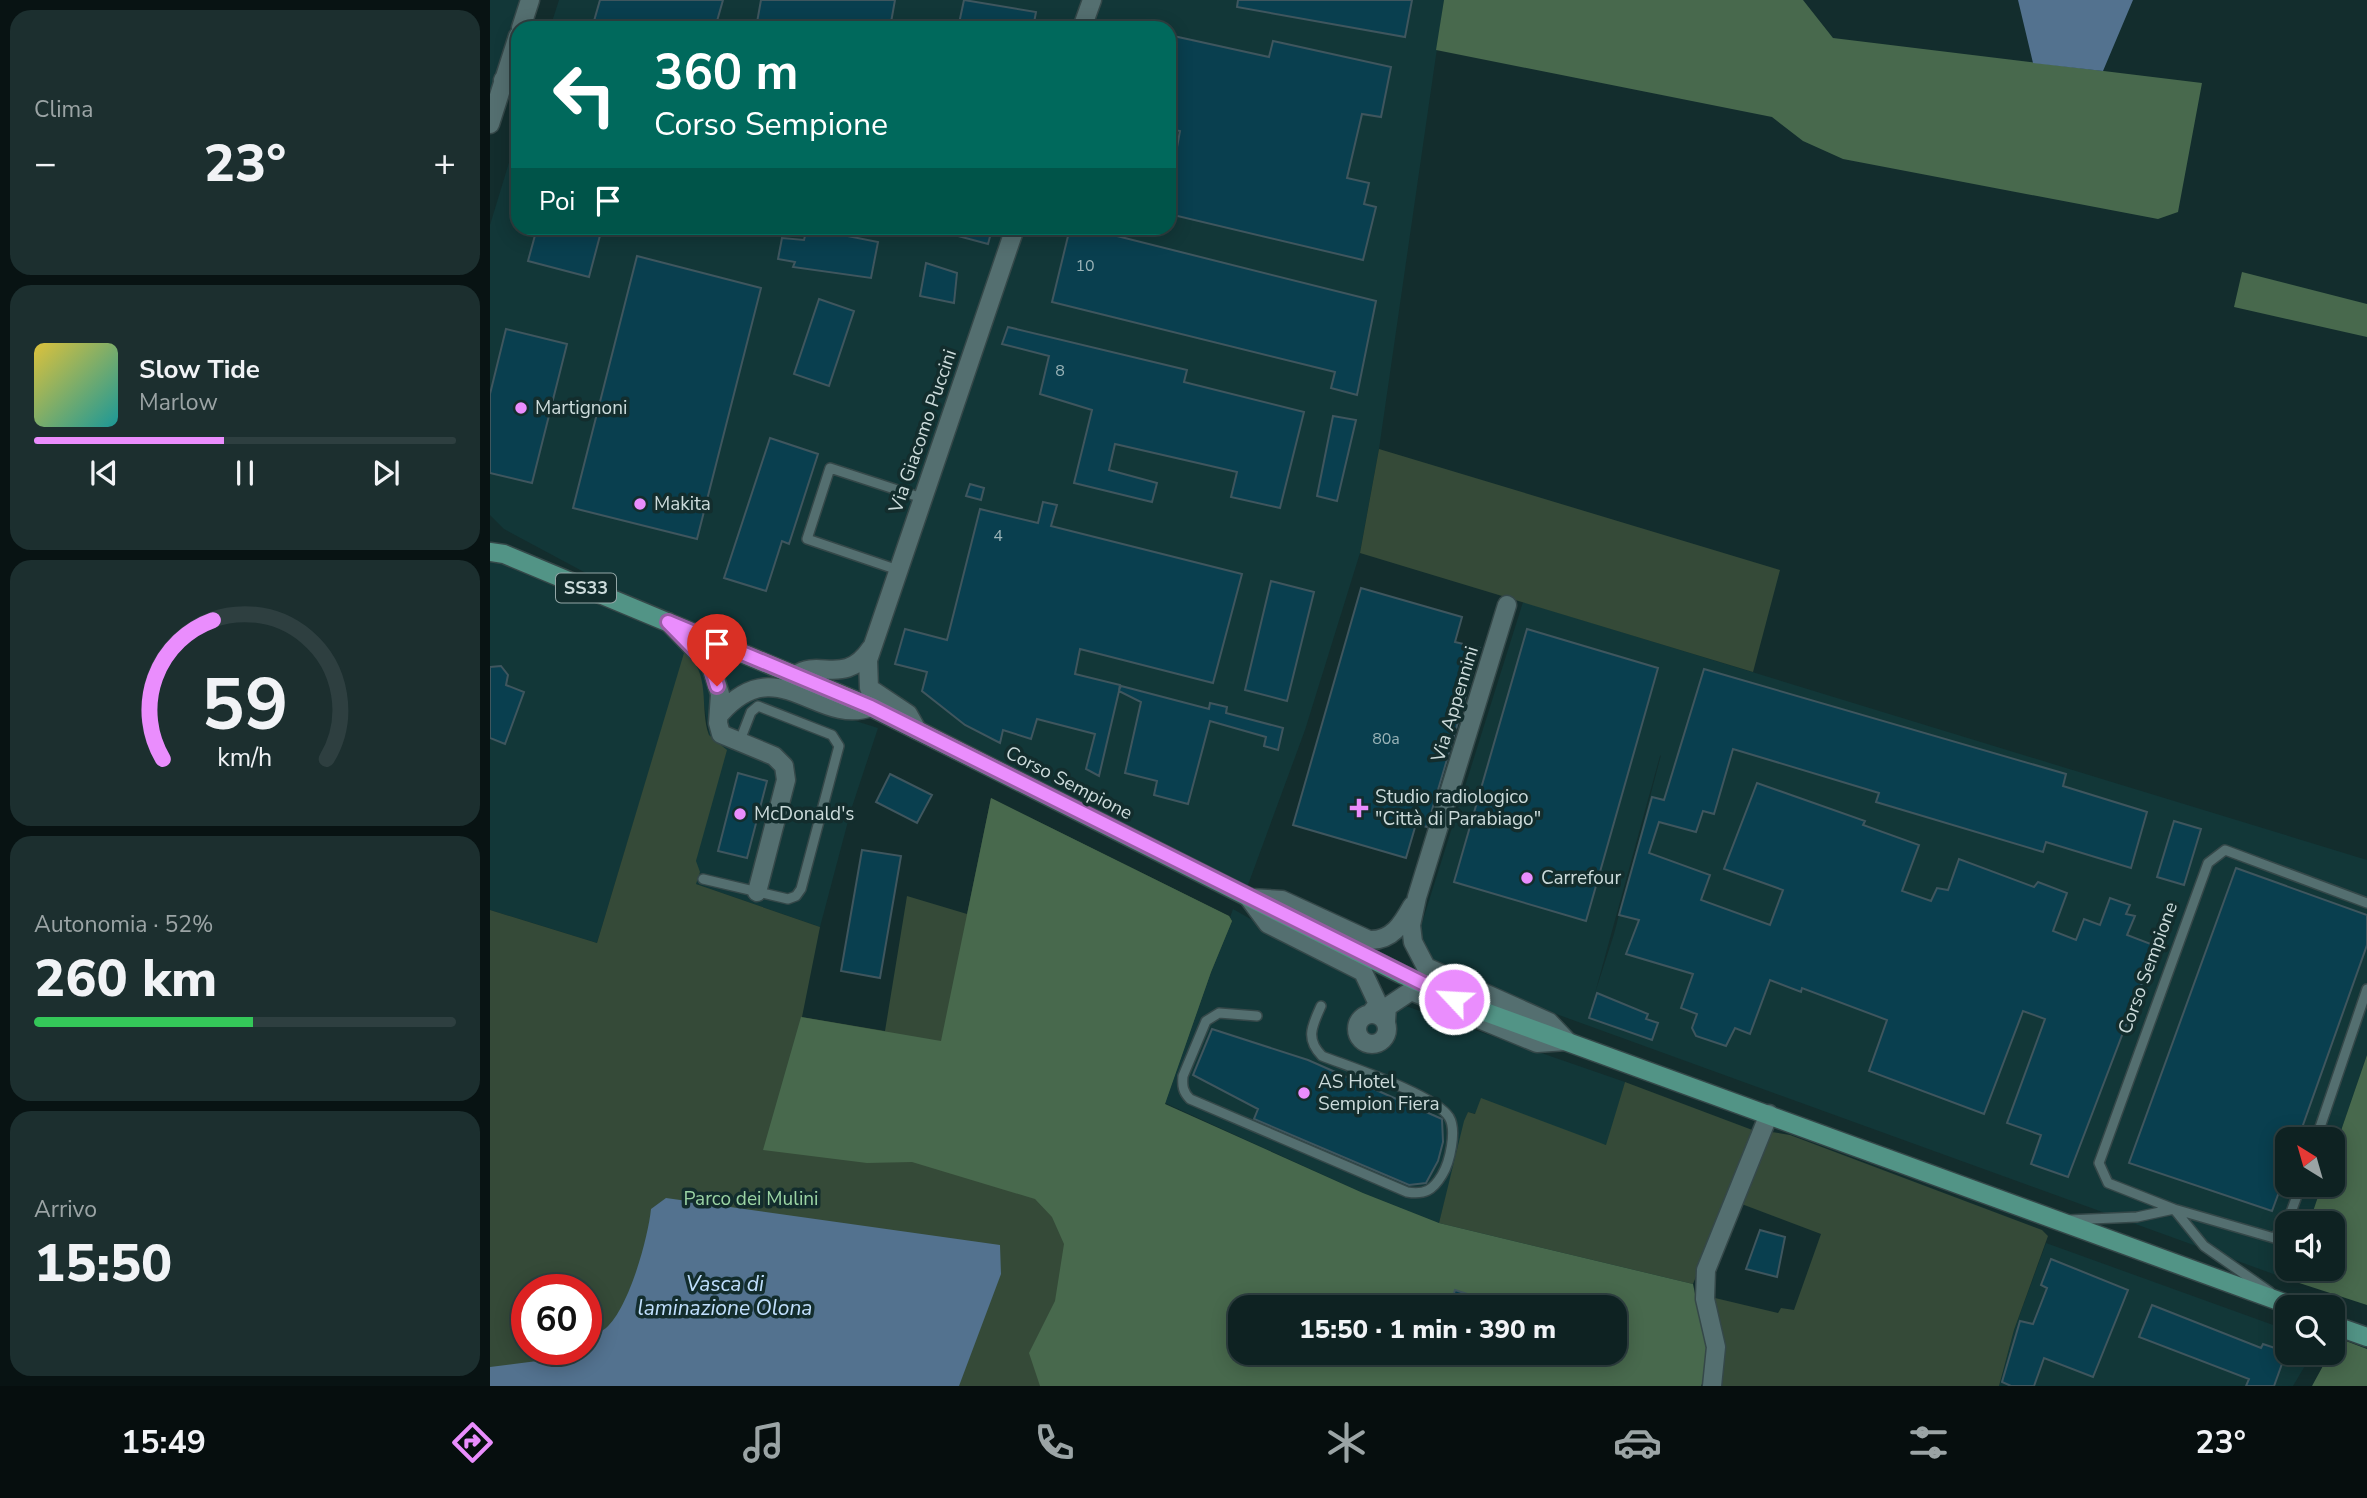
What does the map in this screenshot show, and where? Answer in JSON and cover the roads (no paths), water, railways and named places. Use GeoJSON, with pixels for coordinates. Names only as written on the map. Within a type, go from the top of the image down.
{"type":"FeatureCollection","features":[{"type":"Feature","properties":{"kind":"main road","name":"Corso Sempione"},"geometry":{"type":"LineString","coordinates":[[490,543],[497,553],[871,707],[1477,1009],[2275,1300]]}},
{"type":"Feature","properties":{"kind":"main road"},"geometry":{"type":"LineString","coordinates":[[2345,1329],[2367,1337]]}},
{"type":"Feature","properties":{"kind":"street"},"geometry":{"type":"LineString","coordinates":[[523,21],[530,0]]}},
{"type":"Feature","properties":{"kind":"street"},"geometry":{"type":"LineString","coordinates":[[1084,21],[1092,0]]}},
{"type":"Feature","properties":{"kind":"street"},"geometry":{"type":"LineString","coordinates":[[490,124],[511,82]]}},
{"type":"Feature","properties":{"kind":"street","name":"Via Giacomo Puccini"},"geometry":{"type":"LineString","coordinates":[[917,730],[908,714],[869,688],[866,675],[871,648],[1013,235]]}},
{"type":"Feature","properties":{"kind":"street","name":"Via Appennini"},"geometry":{"type":"LineString","coordinates":[[1507,604],[1417,897],[1411,925],[1412,942],[1426,967],[1549,1022],[1567,1041]]}},
{"type":"Feature","properties":{"kind":"street","name":"Corso Sempione"},"geometry":{"type":"LineString","coordinates":[[668,622],[711,666],[720,694],[721,713],[718,723],[721,734],[774,756],[784,766],[786,773],[757,892]]}},
{"type":"Feature","properties":{"kind":"street"},"geometry":{"type":"LineString","coordinates":[[796,675],[807,669],[832,672],[848,668],[862,659],[871,648]]}},
{"type":"Feature","properties":{"kind":"street","name":"Corso Sempione"},"geometry":{"type":"LineString","coordinates":[[721,713],[742,695],[764,687],[782,689],[849,710],[871,707]]}},
{"type":"Feature","properties":{"kind":"street","name":"Corso Sempione"},"geometry":{"type":"LineString","coordinates":[[1248,897],[1268,923],[1363,972],[1378,1004],[1378,1018],[1387,1007],[1411,991],[1537,1043],[1567,1041]]}},
{"type":"Feature","properties":{"kind":"street","name":"Via Appennini"},"geometry":{"type":"LineString","coordinates":[[1248,897],[1282,900],[1369,940],[1382,940],[1403,922],[1417,897]]}},
{"type":"Feature","properties":{"kind":"street"},"geometry":{"type":"LineString","coordinates":[[1712,1386],[1716,1347],[1704,1289],[1706,1270],[1769,1114]]}},
{"type":"Feature","properties":{"kind":"lane"},"geometry":{"type":"LineString","coordinates":[[898,570],[807,539],[830,468],[922,498]]}},
{"type":"Feature","properties":{"kind":"lane"},"geometry":{"type":"LineString","coordinates":[[703,879],[788,899],[799,893],[838,741],[832,735],[758,706],[751,712],[739,743]]}},
{"type":"Feature","properties":{"kind":"lane","name":"Corso Sempione"},"geometry":{"type":"LineString","coordinates":[[2275,1237],[2174,1209],[2108,1183],[2099,1163],[2208,863],[2225,850],[2367,903]]}},
{"type":"Feature","properties":{"kind":"lane"},"geometry":{"type":"LineString","coordinates":[[2320,1127],[2367,989]]}},
{"type":"Feature","properties":{"kind":"lane"},"geometry":{"type":"LineString","coordinates":[[1257,1016],[1219,1013],[1206,1021],[1183,1076],[1182,1086],[1190,1100],[1407,1192],[1421,1195],[1430,1190],[1444,1172],[1449,1152],[1452,1124],[1448,1116],[1424,1097],[1322,1056],[1312,1046],[1310,1032],[1321,1006]]}},
{"type":"Feature","properties":{"kind":"lane","name":"Corso Sempione"},"geometry":{"type":"LineString","coordinates":[[2057,1221],[2137,1217],[2174,1209]]}},
{"type":"Feature","properties":{"kind":"lane","name":"Corso Sempione"},"geometry":{"type":"LineString","coordinates":[[2174,1209],[2204,1246],[2275,1295]]}},
{"type":"Feature","properties":{"kind":"water"},"geometry":{"type":"Polygon","coordinates":[[[2018,0],[2133,0],[2103,71],[2033,63],[2018,0]]]}},
{"type":"Feature","properties":{"kind":"water","name":"Vasca di laminazione Olona"},"geometry":{"type":"Polygon","coordinates":[[[666,1198],[1000,1245],[1001,1274],[959,1386],[490,1386],[490,1367],[511,1364],[602,1365],[602,1330],[614,1318],[630,1289],[642,1254],[651,1209],[666,1198]]]}},
{"type":"Feature","properties":{"kind":"place","name":"Martignoni"},"geometry":{"type":"Point","coordinates":[521,408]}},
{"type":"Feature","properties":{"kind":"place","name":"Makita"},"geometry":{"type":"Point","coordinates":[640,504]}},
{"type":"Feature","properties":{"kind":"place","name":"Studio radiologico \"Città di Parabiago\""},"geometry":{"type":"Point","coordinates":[1359,808]}},
{"type":"Feature","properties":{"kind":"place","name":"McDonald's"},"geometry":{"type":"Point","coordinates":[740,814]}},
{"type":"Feature","properties":{"kind":"place","name":"Carrefour"},"geometry":{"type":"Point","coordinates":[1527,878]}},
{"type":"Feature","properties":{"kind":"place","name":"AS Hotel Sempion Fiera"},"geometry":{"type":"Point","coordinates":[1304,1093]}},
{"type":"Feature","properties":{"kind":"park label","name":"Parco dei Mulini"},"geometry":{"type":"Point","coordinates":[751,1199]}}]}
